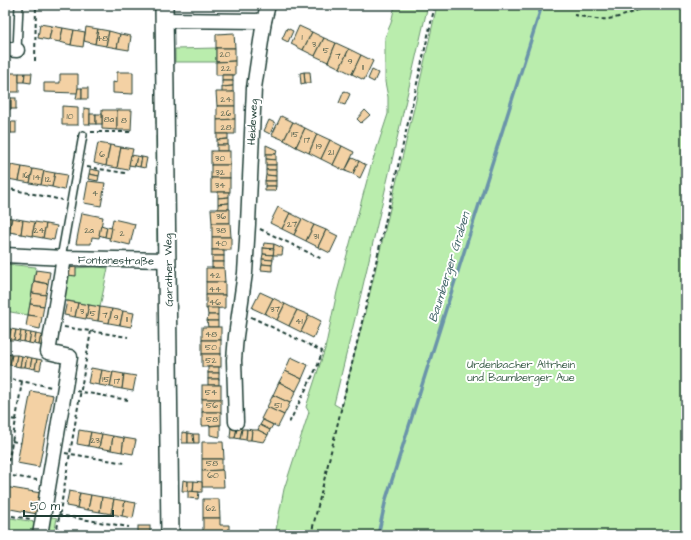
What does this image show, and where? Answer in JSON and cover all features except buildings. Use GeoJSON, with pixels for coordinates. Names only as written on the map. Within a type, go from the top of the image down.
{"type":"FeatureCollection","features":[{"type":"Feature","properties":{"kind":"street","name":"Heideweg"},"geometry":{"type":"LineString","coordinates":[[236,422],[234,360],[248,224],[254,88],[264,21],[268,5]]}},
{"type":"Feature","properties":{"kind":"street"},"geometry":{"type":"LineString","coordinates":[[164,13],[264,21]]}},
{"type":"Feature","properties":{"kind":"street","name":"Garather Weg"},"geometry":{"type":"LineString","coordinates":[[164,13],[170,535]]}},
{"type":"Feature","properties":{"kind":"street","name":"Fontanestraße"},"geometry":{"type":"LineString","coordinates":[[5,255],[62,258],[167,260]]}},
{"type":"Feature","properties":{"kind":"street","name":"Fontanestraße"},"geometry":{"type":"LineString","coordinates":[[62,258],[48,352],[70,356],[65,389]]}},
{"type":"Feature","properties":{"kind":"street"},"geometry":{"type":"LineString","coordinates":[[42,523],[65,389]]}},
{"type":"Feature","properties":{"kind":"lane"},"geometry":{"type":"LineString","coordinates":[[11,50],[19,5]]}},
{"type":"Feature","properties":{"kind":"lane","name":"Fontanestraße"},"geometry":{"type":"LineString","coordinates":[[62,258],[83,135]]}},
{"type":"Feature","properties":{"kind":"path"},"geometry":{"type":"LineString","coordinates":[[35,61],[36,5]]}},
{"type":"Feature","properties":{"kind":"path"},"geometry":{"type":"LineString","coordinates":[[311,535],[435,5]]}},
{"type":"Feature","properties":{"kind":"path"},"geometry":{"type":"LineString","coordinates":[[574,15],[596,19],[614,19],[637,11],[648,5]]}},
{"type":"Feature","properties":{"kind":"path"},"geometry":{"type":"LineString","coordinates":[[83,135],[83,132],[131,132]]}},
{"type":"Feature","properties":{"kind":"path"},"geometry":{"type":"LineString","coordinates":[[78,166],[125,173]]}},
{"type":"Feature","properties":{"kind":"path"},"geometry":{"type":"LineString","coordinates":[[5,188],[71,202]]}},
{"type":"Feature","properties":{"kind":"path"},"geometry":{"type":"LineString","coordinates":[[248,224],[322,258]]}},
{"type":"Feature","properties":{"kind":"path"},"geometry":{"type":"LineString","coordinates":[[239,311],[322,351],[318,365],[289,423]]}},
{"type":"Feature","properties":{"kind":"path"},"geometry":{"type":"LineString","coordinates":[[53,325],[128,337]]}},
{"type":"Feature","properties":{"kind":"path"},"geometry":{"type":"LineString","coordinates":[[56,535],[91,331]]}},
{"type":"Feature","properties":{"kind":"path"},"geometry":{"type":"LineString","coordinates":[[5,378],[128,400]]}},
{"type":"Feature","properties":{"kind":"path"},"geometry":{"type":"LineString","coordinates":[[22,381],[6,475],[49,483]]}},
{"type":"Feature","properties":{"kind":"path"},"geometry":{"type":"LineString","coordinates":[[5,418],[16,420]]}},
{"type":"Feature","properties":{"kind":"path"},"geometry":{"type":"LineString","coordinates":[[12,442],[21,443]]}},
{"type":"Feature","properties":{"kind":"path"},"geometry":{"type":"LineString","coordinates":[[54,451],[125,463]]}},
{"type":"Feature","properties":{"kind":"path"},"geometry":{"type":"LineString","coordinates":[[5,515],[42,523],[59,515],[129,527]]}},
{"type":"Feature","properties":{"kind":"green space","name":"Urdenbacher Altrhein und Baumberger Aue"},"geometry":{"type":"Polygon","coordinates":[[[395,5],[428,5],[334,404],[341,408],[415,104],[437,5],[686,5],[686,535],[275,535],[284,489],[309,412],[306,407],[325,349],[337,292],[370,169],[388,114],[388,97],[385,82],[385,37],[391,23],[395,5]]]}},
{"type":"Feature","properties":{"kind":"green space"},"geometry":{"type":"Polygon","coordinates":[[[155,31],[158,31],[159,123],[156,124],[155,31]]]}},
{"type":"Feature","properties":{"kind":"green space"},"geometry":{"type":"Polygon","coordinates":[[[216,48],[216,62],[175,62],[175,49],[216,48]]]}},
{"type":"Feature","properties":{"kind":"green space"},"geometry":{"type":"Polygon","coordinates":[[[156,136],[159,137],[160,241],[157,246],[156,136]]]}},
{"type":"Feature","properties":{"kind":"green space"},"geometry":{"type":"Polygon","coordinates":[[[5,264],[36,267],[28,315],[5,311],[5,264]]]}},
{"type":"Feature","properties":{"kind":"green space"},"geometry":{"type":"Polygon","coordinates":[[[69,268],[108,268],[100,307],[64,300],[69,268]]]}},
{"type":"Feature","properties":{"kind":"green space"},"geometry":{"type":"Polygon","coordinates":[[[48,516],[57,518],[54,535],[45,535],[48,516]]]}},
{"type":"Feature","properties":{"kind":"green space"},"geometry":{"type":"Polygon","coordinates":[[[5,517],[35,522],[34,535],[5,535],[5,517]]]}},
{"type":"Feature","properties":{"kind":"waterway","name":"Baumberger Graben"},"geometry":{"type":"LineString","coordinates":[[378,535],[386,499],[542,5]]}}]}
